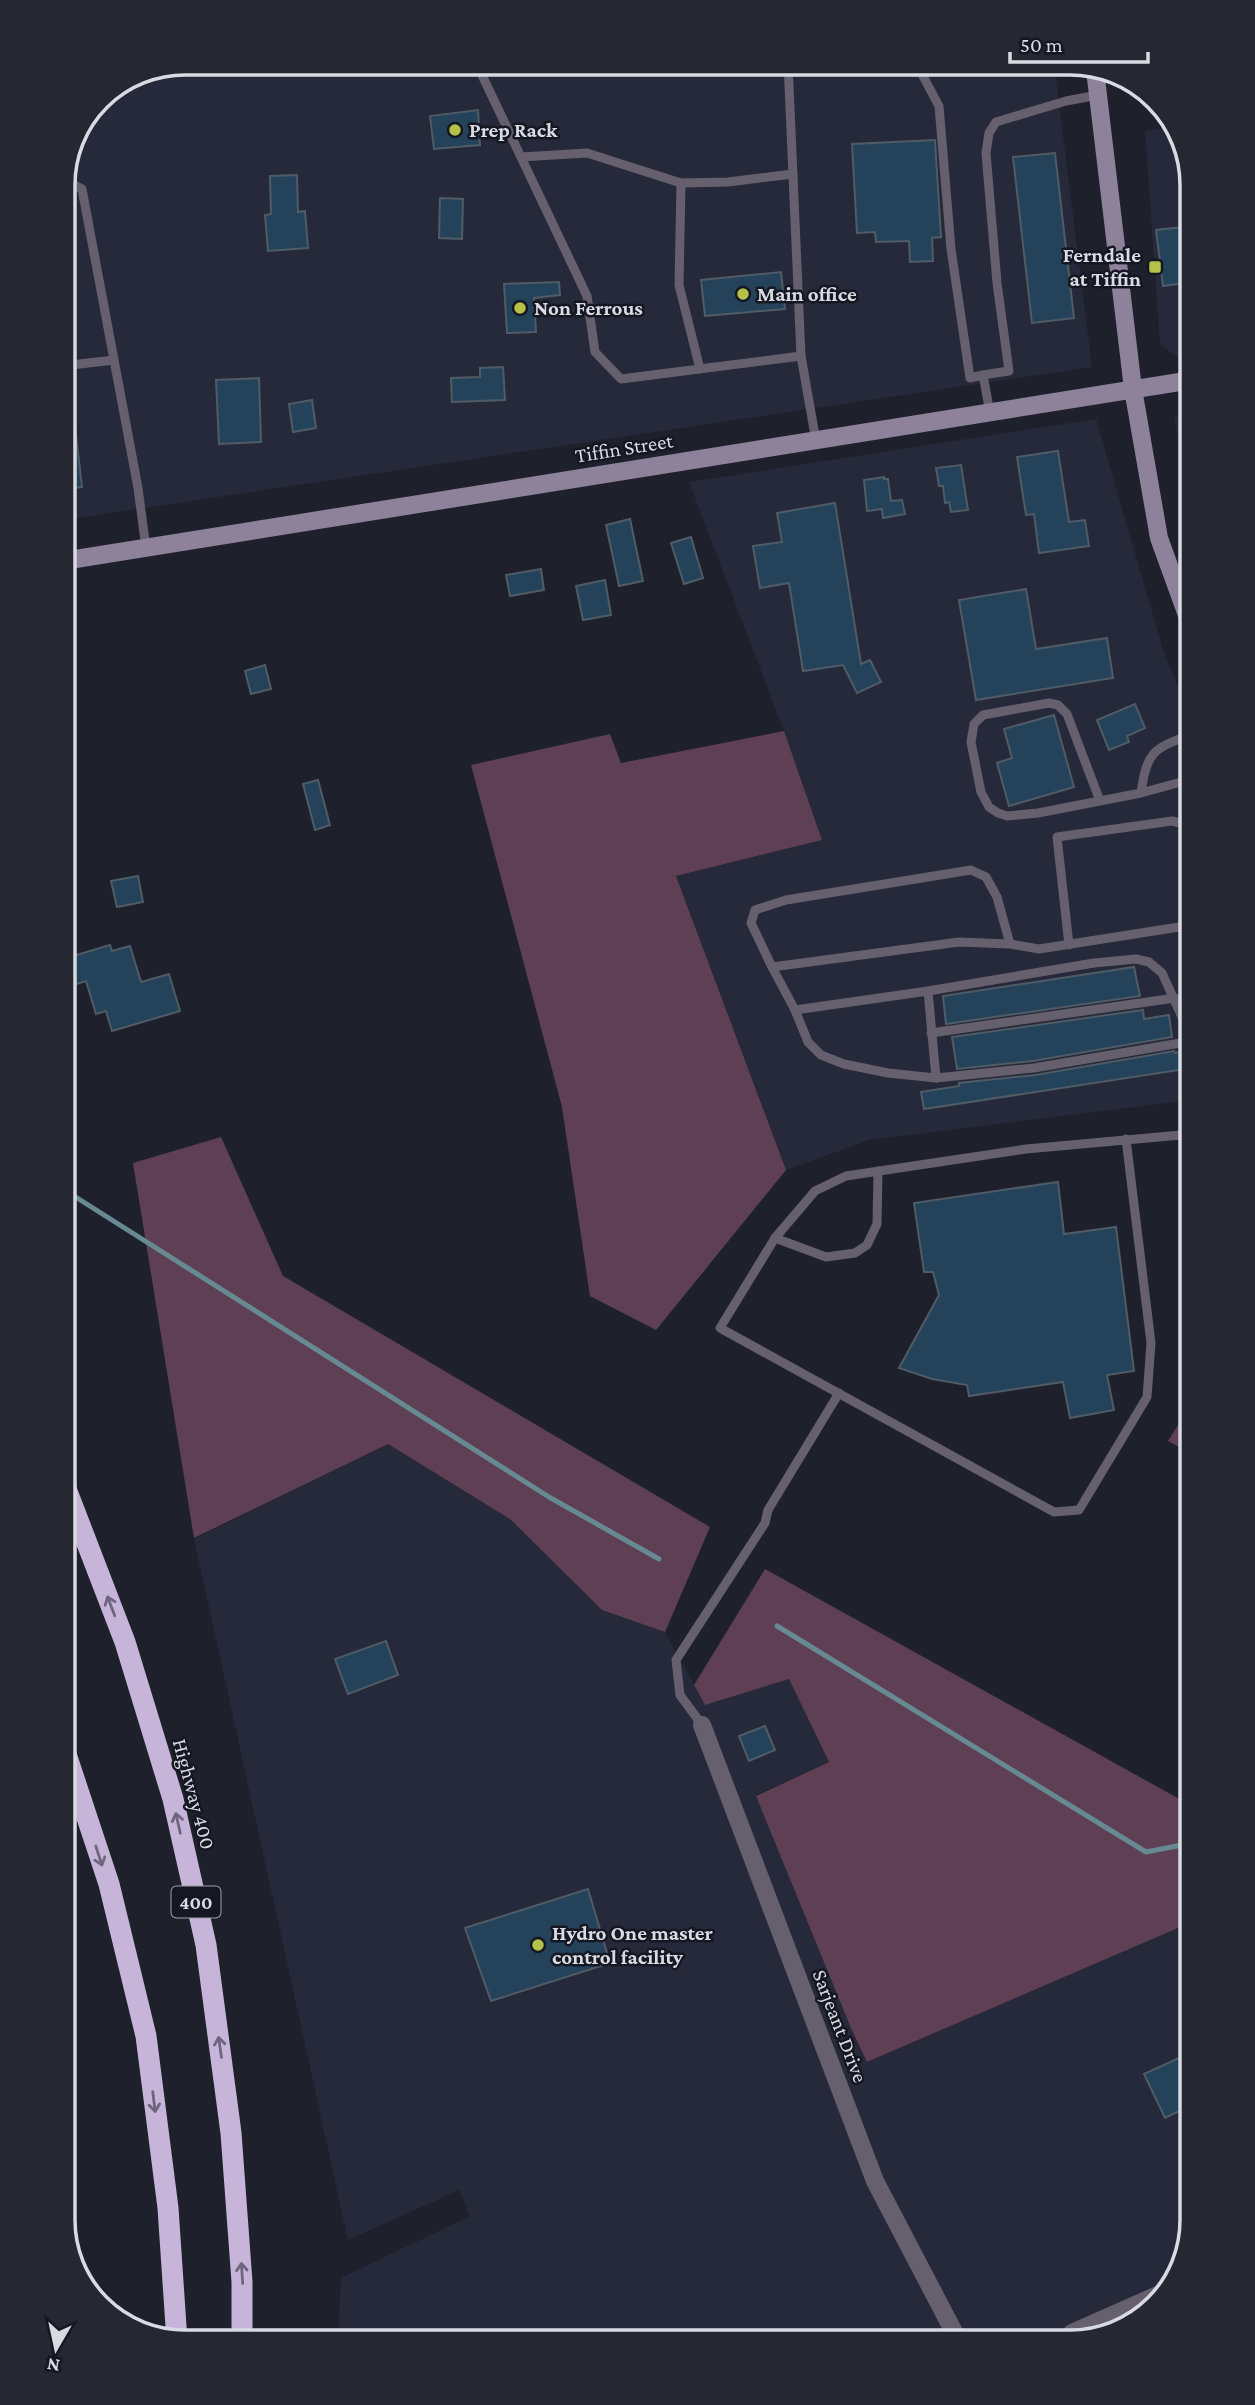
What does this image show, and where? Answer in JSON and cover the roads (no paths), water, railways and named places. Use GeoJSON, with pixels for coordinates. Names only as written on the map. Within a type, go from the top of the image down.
{"type":"FeatureCollection","features":[{"type":"Feature","properties":{"kind":"highway","name":"Highway 400"},"geometry":{"type":"LineString","coordinates":[[75,1512],[125,1642],[173,1799],[206,1945],[231,2133],[242,2282],[242,2330]]}},
{"type":"Feature","properties":{"kind":"highway"},"geometry":{"type":"LineString","coordinates":[[75,1781],[109,1884],[146,2036],[168,2208],[176,2330]]}},
{"type":"Feature","properties":{"kind":"street"},"geometry":{"type":"LineString","coordinates":[[1096,78],[1133,389],[1159,538],[1180,596]]}},
{"type":"Feature","properties":{"kind":"street","name":"Tiffin Street"},"geometry":{"type":"LineString","coordinates":[[75,559],[1180,382]]}},
{"type":"Feature","properties":{"kind":"street","name":"Sarjeant Drive"},"geometry":{"type":"LineString","coordinates":[[702,1725],[875,2181],[953,2330]]}},
{"type":"Feature","properties":{"kind":"street"},"geometry":{"type":"LineString","coordinates":[[1081,2329],[1142,2302]]}},
{"type":"Feature","properties":{"kind":"lane"},"geometry":{"type":"LineString","coordinates":[[482,75],[587,296],[595,352],[621,379],[801,356]]}},
{"type":"Feature","properties":{"kind":"lane"},"geometry":{"type":"LineString","coordinates":[[789,75],[801,356],[816,441]]}},
{"type":"Feature","properties":{"kind":"lane"},"geometry":{"type":"LineString","coordinates":[[922,75],[939,106],[956,290],[970,378],[1009,372],[997,283],[986,153],[989,133],[996,122],[1066,101],[1098,95]]}},
{"type":"Feature","properties":{"kind":"lane"},"geometry":{"type":"LineString","coordinates":[[521,158],[587,153],[681,183],[728,183],[793,174]]}},
{"type":"Feature","properties":{"kind":"lane"},"geometry":{"type":"LineString","coordinates":[[681,183],[679,285],[700,369]]}},
{"type":"Feature","properties":{"kind":"lane"},"geometry":{"type":"LineString","coordinates":[[75,184],[82,188],[138,488],[146,548]]}},
{"type":"Feature","properties":{"kind":"lane"},"geometry":{"type":"LineString","coordinates":[[75,365],[114,360]]}},
{"type":"Feature","properties":{"kind":"lane"},"geometry":{"type":"LineString","coordinates":[[983,376],[990,413]]}},
{"type":"Feature","properties":{"kind":"lane"},"geometry":{"type":"LineString","coordinates":[[1100,801],[1067,714],[1058,705],[1049,703],[983,716],[974,724],[971,742],[982,792],[989,807],[1007,817],[1020,816],[1100,801],[1141,793],[1180,782]]}},
{"type":"Feature","properties":{"kind":"lane"},"geometry":{"type":"LineString","coordinates":[[1141,793],[1148,760],[1156,750],[1180,739]]}},
{"type":"Feature","properties":{"kind":"lane"},"geometry":{"type":"LineString","coordinates":[[1069,945],[1057,836],[1172,821],[1180,823]]}},
{"type":"Feature","properties":{"kind":"lane"},"geometry":{"type":"LineString","coordinates":[[1010,944],[997,897],[986,877],[971,870],[786,900],[755,910],[751,923],[808,1042],[821,1055],[844,1064],[888,1073],[936,1078],[1034,1068],[1180,1042]]}},
{"type":"Feature","properties":{"kind":"lane"},"geometry":{"type":"LineString","coordinates":[[772,967],[959,942],[1010,944],[1039,949],[1180,927]]}},
{"type":"Feature","properties":{"kind":"lane"},"geometry":{"type":"LineString","coordinates":[[795,1010],[1094,963],[1136,959],[1149,962],[1162,973],[1180,1010]]}},
{"type":"Feature","properties":{"kind":"lane"},"geometry":{"type":"LineString","coordinates":[[928,991],[936,1078]]}},
{"type":"Feature","properties":{"kind":"lane"},"geometry":{"type":"LineString","coordinates":[[931,1033],[1175,998]]}},
{"type":"Feature","properties":{"kind":"lane"},"geometry":{"type":"LineString","coordinates":[[1126,1139],[1151,1343],[1147,1397],[1079,1510],[1054,1512],[720,1328],[775,1238],[815,1191],[846,1176],[1026,1149],[1126,1139],[1180,1135]]}},
{"type":"Feature","properties":{"kind":"lane"},"geometry":{"type":"LineString","coordinates":[[775,1238],[826,1257],[855,1253],[867,1245],[877,1223],[878,1171]]}},
{"type":"Feature","properties":{"kind":"lane"},"geometry":{"type":"LineString","coordinates":[[702,1725],[680,1695],[676,1660],[765,1523],[768,1510],[839,1394]]}},
{"type":"Feature","properties":{"kind":"waterway"},"geometry":{"type":"LineString","coordinates":[[75,1197],[549,1497],[659,1559]]}},
{"type":"Feature","properties":{"kind":"waterway"},"geometry":{"type":"LineString","coordinates":[[777,1626],[1146,1852],[1180,1845]]}},
{"type":"Feature","properties":{"kind":"place","name":"Prep Rack"},"geometry":{"type":"Point","coordinates":[455,130]}},
{"type":"Feature","properties":{"kind":"place","name":"Ferndale at Tiffin"},"geometry":{"type":"Point","coordinates":[1155,267]}},
{"type":"Feature","properties":{"kind":"place","name":"Main office"},"geometry":{"type":"Point","coordinates":[743,294]}},
{"type":"Feature","properties":{"kind":"place","name":"Non Ferrous"},"geometry":{"type":"Point","coordinates":[520,308]}},
{"type":"Feature","properties":{"kind":"place","name":"Hydro One master control facility"},"geometry":{"type":"Point","coordinates":[538,1945]}}]}
